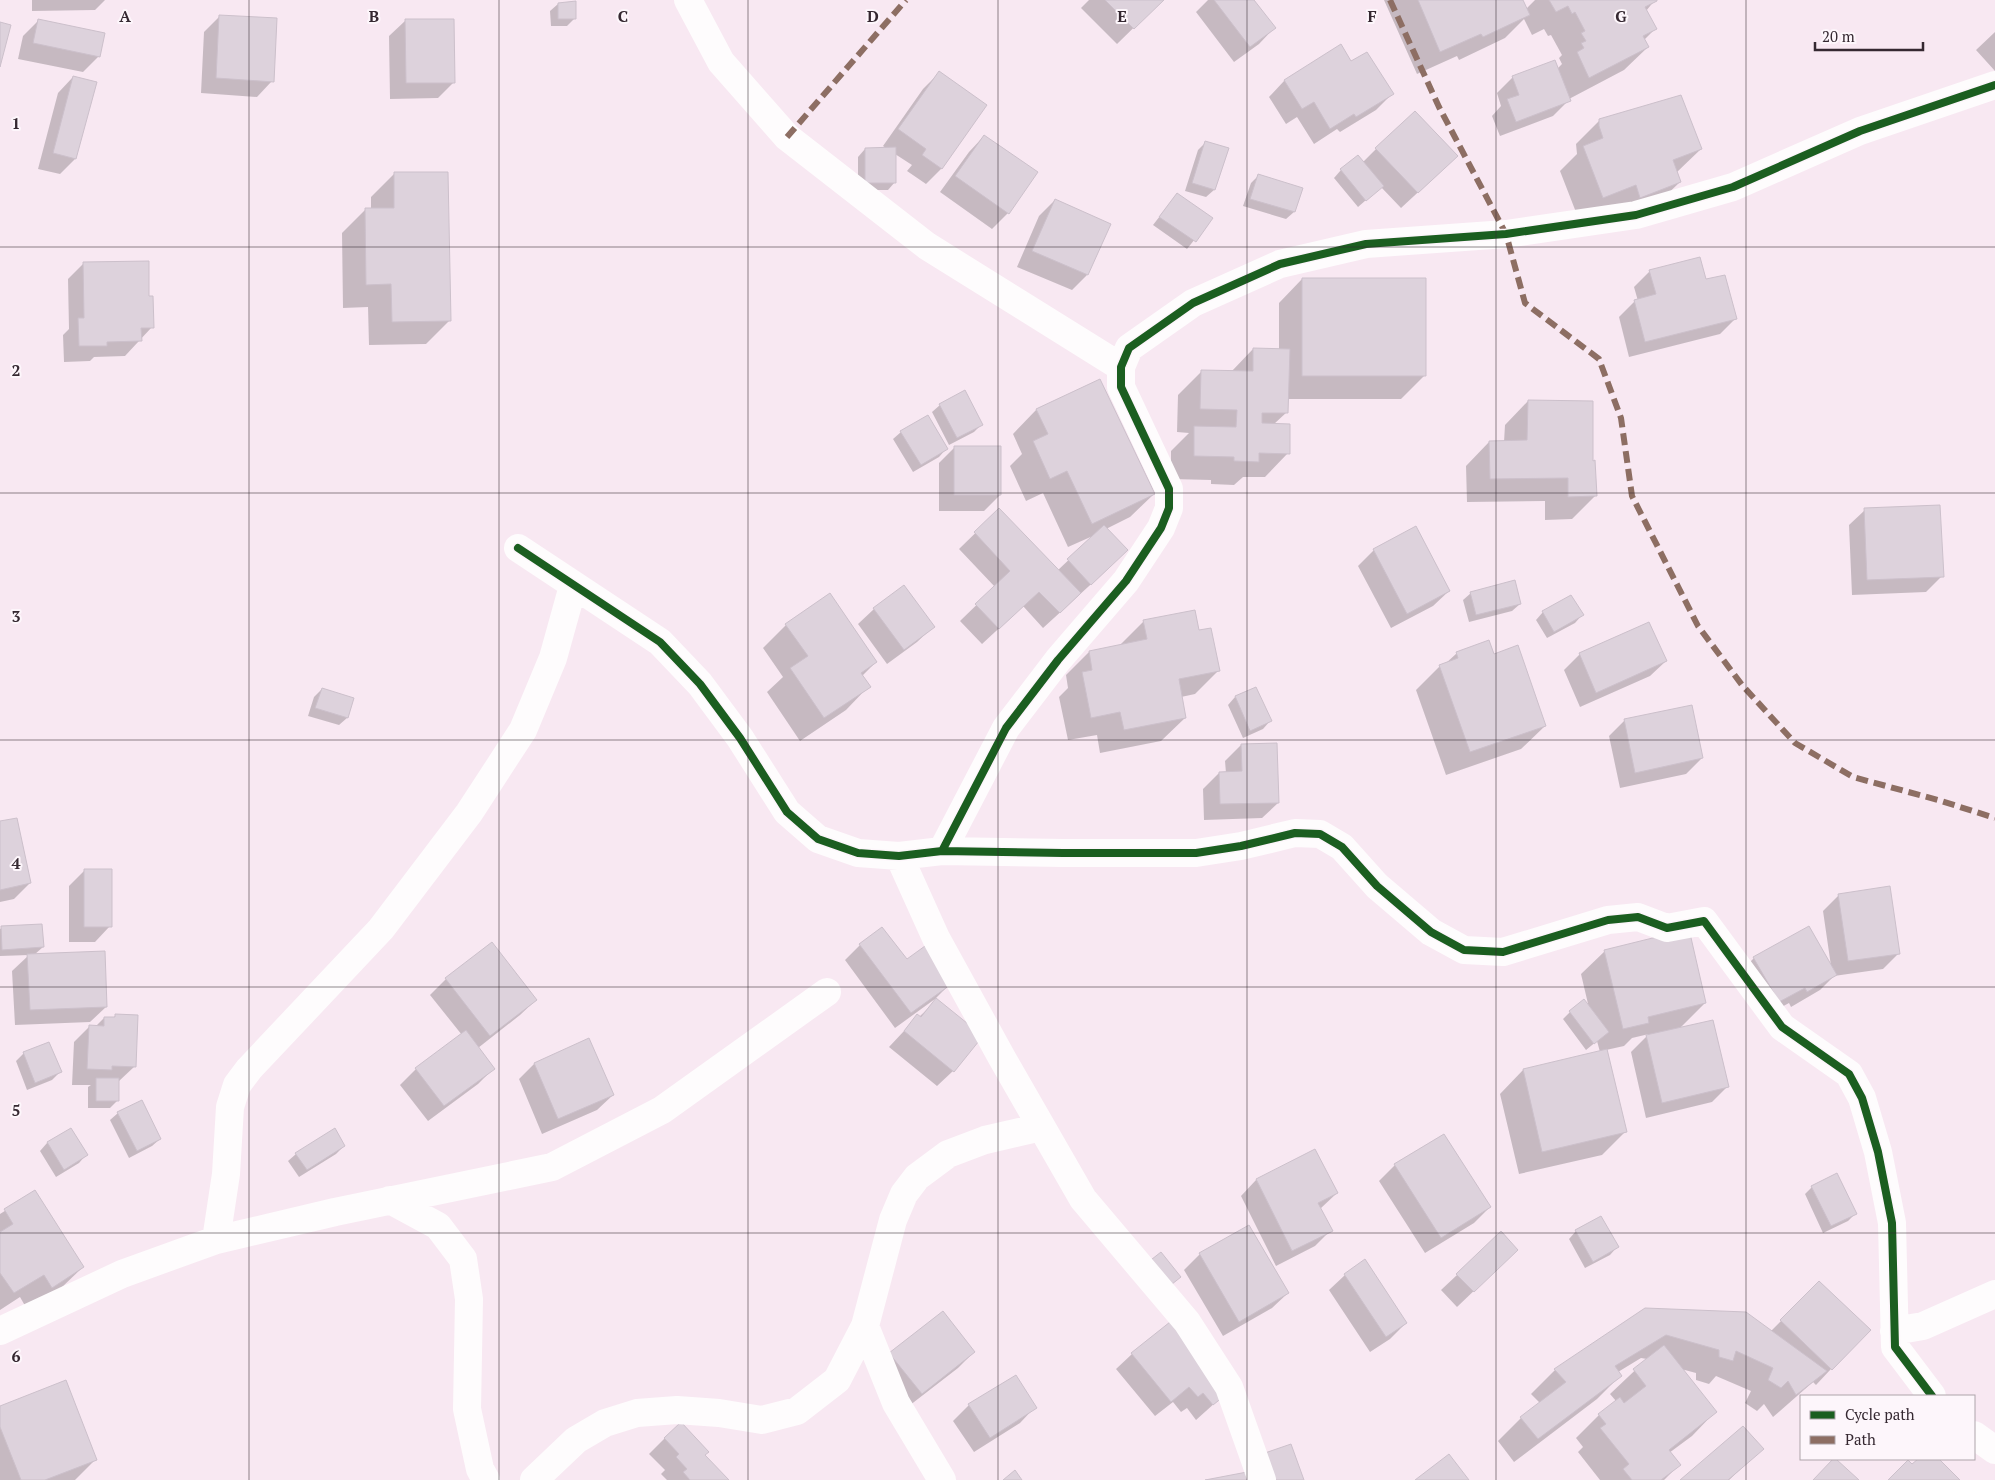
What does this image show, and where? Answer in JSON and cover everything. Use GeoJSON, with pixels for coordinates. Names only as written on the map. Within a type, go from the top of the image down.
{"type":"FeatureCollection","features":[{"type":"Feature","properties":{"kind":"street"},"geometry":{"type":"LineString","coordinates":[[688,0],[721,62],[787,136],[927,246],[1120,367]]}},
{"type":"Feature","properties":{"kind":"street"},"geometry":{"type":"LineString","coordinates":[[942,851],[1006,728],[1058,660],[1126,581],[1161,528],[1169,508],[1169,489],[1121,387],[1120,367],[1129,348],[1194,303],[1280,264],[1366,244],[1506,234],[1636,215],[1732,187],[1860,131],[1995,85]]}},
{"type":"Feature","properties":{"kind":"street"},"geometry":{"type":"LineString","coordinates":[[518,548],[660,642],[700,684],[734,730],[787,812],[818,839],[858,853],[899,856],[942,851],[1196,853],[1241,846],[1295,833],[1320,834],[1342,847],[1377,886],[1431,932],[1464,950],[1503,952],[1608,920],[1638,917],[1667,928],[1704,921],[1782,1027],[1849,1074],[1862,1098],[1878,1152],[1892,1224],[1895,1347],[1931,1395]]}},
{"type":"Feature","properties":{"kind":"street"},"geometry":{"type":"LineString","coordinates":[[216,1240],[226,1174],[230,1108],[237,1085],[249,1069],[381,929],[468,813],[523,730],[553,658],[573,586]]}},
{"type":"Feature","properties":{"kind":"street"},"geometry":{"type":"LineString","coordinates":[[899,856],[936,938],[1083,1199],[1187,1322],[1229,1387],[1262,1480]]}},
{"type":"Feature","properties":{"kind":"street"},"geometry":{"type":"LineString","coordinates":[[0,1331],[122,1274],[216,1240],[390,1200],[552,1167],[662,1110],[827,992]]}},
{"type":"Feature","properties":{"kind":"street"},"geometry":{"type":"LineString","coordinates":[[534,1480],[576,1440],[605,1423],[637,1413],[676,1410],[719,1413],[762,1420],[797,1411],[837,1380],[865,1326],[893,1220],[904,1194],[917,1177],[948,1154],[986,1140],[1041,1127]]}},
{"type":"Feature","properties":{"kind":"street"},"geometry":{"type":"LineString","coordinates":[[390,1200],[438,1226],[462,1259],[468,1299],[467,1409],[480,1469],[486,1480]]}},
{"type":"Feature","properties":{"kind":"street"},"geometry":{"type":"LineString","coordinates":[[1894,1331],[1923,1326],[1995,1294]]}},
{"type":"Feature","properties":{"kind":"street"},"geometry":{"type":"LineString","coordinates":[[865,1326],[896,1403],[942,1480]]}},
{"type":"Feature","properties":{"kind":"street"},"geometry":{"type":"LineString","coordinates":[[1975,1435],[1995,1450]]}},
{"type":"Feature","properties":{"kind":"building"},"geometry":{"type":"Polygon","coordinates":[[[1105,0],[1164,0],[1134,29],[1105,0]]]}},
{"type":"Feature","properties":{"kind":"building"},"geometry":{"type":"Polygon","coordinates":[[[1214,0],[1254,0],[1276,28],[1250,47],[1214,0]]]}},
{"type":"Feature","properties":{"kind":"building"},"geometry":{"type":"Polygon","coordinates":[[[1418,0],[1523,0],[1530,15],[1483,37],[1481,34],[1440,52],[1418,0]]]}},
{"type":"Feature","properties":{"kind":"building"},"geometry":{"type":"Polygon","coordinates":[[[1549,0],[1657,0],[1645,7],[1657,29],[1643,36],[1649,47],[1589,78],[1577,52],[1584,48],[1581,43],[1586,41],[1581,33],[1585,31],[1575,12],[1572,14],[1568,6],[1556,12],[1549,0]]]}},
{"type":"Feature","properties":{"kind":"building"},"geometry":{"type":"Polygon","coordinates":[[[576,1],[576,19],[558,19],[558,3],[576,1]]]}},
{"type":"Feature","properties":{"kind":"building"},"geometry":{"type":"Polygon","coordinates":[[[219,15],[277,18],[274,82],[216,78],[219,15]]]}},
{"type":"Feature","properties":{"kind":"building"},"geometry":{"type":"Polygon","coordinates":[[[38,19],[105,33],[100,57],[33,43],[38,19]]]}},
{"type":"Feature","properties":{"kind":"building"},"geometry":{"type":"Polygon","coordinates":[[[405,19],[454,19],[455,83],[406,83],[405,19]]]}},
{"type":"Feature","properties":{"kind":"building"},"geometry":{"type":"Polygon","coordinates":[[[0,22],[11,25],[0,67],[0,22]]]}},
{"type":"Feature","properties":{"kind":"building"},"geometry":{"type":"Polygon","coordinates":[[[1341,44],[1351,61],[1367,52],[1394,94],[1356,117],[1354,114],[1330,129],[1314,102],[1302,109],[1284,80],[1341,44]]]}},
{"type":"Feature","properties":{"kind":"building"},"geometry":{"type":"Polygon","coordinates":[[[1555,60],[1571,101],[1516,122],[1507,99],[1519,95],[1512,76],[1555,60]]]}},
{"type":"Feature","properties":{"kind":"building"},"geometry":{"type":"Polygon","coordinates":[[[939,71],[987,105],[942,169],[922,155],[926,149],[898,129],[939,71]]]}},
{"type":"Feature","properties":{"kind":"building"},"geometry":{"type":"Polygon","coordinates":[[[73,76],[97,82],[76,159],[53,153],[73,76]]]}},
{"type":"Feature","properties":{"kind":"building"},"geometry":{"type":"Polygon","coordinates":[[[1681,95],[1702,149],[1673,160],[1681,182],[1640,198],[1636,185],[1603,198],[1583,146],[1603,138],[1599,119],[1681,95]]]}},
{"type":"Feature","properties":{"kind":"building"},"geometry":{"type":"Polygon","coordinates":[[[1415,111],[1458,156],[1418,193],[1375,148],[1415,111]]]}},
{"type":"Feature","properties":{"kind":"building"},"geometry":{"type":"Polygon","coordinates":[[[984,135],[1038,172],[1009,214],[955,176],[984,135]]]}},
{"type":"Feature","properties":{"kind":"building"},"geometry":{"type":"Polygon","coordinates":[[[1205,141],[1229,148],[1215,190],[1192,183],[1205,141]]]}},
{"type":"Feature","properties":{"kind":"building"},"geometry":{"type":"Polygon","coordinates":[[[896,147],[896,183],[865,183],[865,148],[896,147]]]}},
{"type":"Feature","properties":{"kind":"building"},"geometry":{"type":"Polygon","coordinates":[[[1358,155],[1384,186],[1366,201],[1340,169],[1358,155]]]}},
{"type":"Feature","properties":{"kind":"building"},"geometry":{"type":"Polygon","coordinates":[[[394,172],[448,172],[451,321],[392,322],[391,284],[366,285],[365,208],[394,208],[394,172]]]}},
{"type":"Feature","properties":{"kind":"building"},"geometry":{"type":"Polygon","coordinates":[[[1258,174],[1303,188],[1295,212],[1250,199],[1258,174]]]}},
{"type":"Feature","properties":{"kind":"building"},"geometry":{"type":"Polygon","coordinates":[[[1177,193],[1213,218],[1196,242],[1159,217],[1177,193]]]}},
{"type":"Feature","properties":{"kind":"building"},"geometry":{"type":"Polygon","coordinates":[[[1055,199],[1111,224],[1088,275],[1032,251],[1055,199]]]}},
{"type":"Feature","properties":{"kind":"building"},"geometry":{"type":"Polygon","coordinates":[[[1700,257],[1706,279],[1725,275],[1737,319],[1645,342],[1634,300],[1656,294],[1649,270],[1700,257]]]}},
{"type":"Feature","properties":{"kind":"building"},"geometry":{"type":"Polygon","coordinates":[[[149,261],[149,296],[153,296],[154,328],[141,328],[142,341],[107,342],[107,346],[79,346],[78,318],[84,318],[83,262],[149,261]]]}},
{"type":"Feature","properties":{"kind":"building"},"geometry":{"type":"Polygon","coordinates":[[[1302,278],[1426,278],[1426,376],[1302,376],[1302,278]]]}},
{"type":"Feature","properties":{"kind":"building"},"geometry":{"type":"Polygon","coordinates":[[[1253,348],[1290,349],[1288,413],[1262,413],[1262,423],[1290,424],[1290,454],[1259,453],[1259,462],[1234,461],[1234,457],[1194,456],[1194,426],[1236,427],[1237,410],[1200,409],[1201,370],[1253,371],[1253,348]]]}},
{"type":"Feature","properties":{"kind":"building"},"geometry":{"type":"Polygon","coordinates":[[[1100,379],[1155,494],[1092,524],[1067,471],[1050,479],[1033,441],[1048,434],[1036,409],[1100,379]]]}},
{"type":"Feature","properties":{"kind":"building"},"geometry":{"type":"Polygon","coordinates":[[[965,390],[983,425],[957,438],[939,404],[965,390]]]}},
{"type":"Feature","properties":{"kind":"building"},"geometry":{"type":"Polygon","coordinates":[[[1528,400],[1593,401],[1593,461],[1595,460],[1597,496],[1568,497],[1568,478],[1490,479],[1489,441],[1527,440],[1528,400]]]}},
{"type":"Feature","properties":{"kind":"building"},"geometry":{"type":"Polygon","coordinates":[[[928,415],[948,449],[921,465],[900,431],[928,415]]]}},
{"type":"Feature","properties":{"kind":"building"},"geometry":{"type":"Polygon","coordinates":[[[954,446],[1001,446],[1001,495],[954,495],[954,446]]]}},
{"type":"Feature","properties":{"kind":"building"},"geometry":{"type":"Polygon","coordinates":[[[1940,505],[1944,577],[1867,580],[1864,508],[1940,505]]]}},
{"type":"Feature","properties":{"kind":"building"},"geometry":{"type":"Polygon","coordinates":[[[999,508],[1081,593],[1060,613],[1039,592],[999,629],[975,604],[1010,571],[974,532],[999,508]]]}},
{"type":"Feature","properties":{"kind":"building"},"geometry":{"type":"Polygon","coordinates":[[[1104,525],[1128,550],[1091,585],[1067,559],[1104,525]]]}},
{"type":"Feature","properties":{"kind":"building"},"geometry":{"type":"Polygon","coordinates":[[[1416,526],[1450,591],[1407,614],[1373,549],[1416,526]]]}},
{"type":"Feature","properties":{"kind":"building"},"geometry":{"type":"Polygon","coordinates":[[[1515,580],[1521,604],[1476,615],[1470,592],[1515,580]]]}},
{"type":"Feature","properties":{"kind":"building"},"geometry":{"type":"Polygon","coordinates":[[[904,585],[935,627],[904,650],[873,608],[904,585]]]}},
{"type":"Feature","properties":{"kind":"building"},"geometry":{"type":"Polygon","coordinates":[[[830,593],[877,662],[861,673],[871,687],[824,718],[790,668],[808,656],[785,624],[830,593]]]}},
{"type":"Feature","properties":{"kind":"building"},"geometry":{"type":"Polygon","coordinates":[[[1571,595],[1584,615],[1554,632],[1542,611],[1571,595]]]}},
{"type":"Feature","properties":{"kind":"building"},"geometry":{"type":"Polygon","coordinates":[[[1195,610],[1199,630],[1211,628],[1220,671],[1179,679],[1186,718],[1124,730],[1120,712],[1091,718],[1082,672],[1092,670],[1089,651],[1147,639],[1143,620],[1195,610]]]}},
{"type":"Feature","properties":{"kind":"building"},"geometry":{"type":"Polygon","coordinates":[[[1649,622],[1667,661],[1596,693],[1579,653],[1649,622]]]}},
{"type":"Feature","properties":{"kind":"building"},"geometry":{"type":"Polygon","coordinates":[[[1489,640],[1494,654],[1518,645],[1546,726],[1470,752],[1439,665],[1458,658],[1456,652],[1489,640]]]}},
{"type":"Feature","properties":{"kind":"building"},"geometry":{"type":"Polygon","coordinates":[[[1256,687],[1272,721],[1250,731],[1235,696],[1256,687]]]}},
{"type":"Feature","properties":{"kind":"building"},"geometry":{"type":"Polygon","coordinates":[[[322,688],[354,698],[348,718],[315,708],[322,688]]]}},
{"type":"Feature","properties":{"kind":"building"},"geometry":{"type":"Polygon","coordinates":[[[1692,705],[1703,758],[1635,773],[1624,719],[1692,705]]]}},
{"type":"Feature","properties":{"kind":"building"},"geometry":{"type":"Polygon","coordinates":[[[1277,743],[1279,803],[1220,804],[1219,772],[1242,771],[1241,744],[1277,743]]]}},
{"type":"Feature","properties":{"kind":"building"},"geometry":{"type":"Polygon","coordinates":[[[17,818],[31,883],[0,890],[0,821],[17,818]]]}},
{"type":"Feature","properties":{"kind":"building"},"geometry":{"type":"Polygon","coordinates":[[[84,869],[112,869],[112,927],[84,927],[84,869]]]}},
{"type":"Feature","properties":{"kind":"building"},"geometry":{"type":"Polygon","coordinates":[[[1890,886],[1900,954],[1848,961],[1838,894],[1890,886]]]}},
{"type":"Feature","properties":{"kind":"building"},"geometry":{"type":"Polygon","coordinates":[[[42,924],[44,947],[2,950],[1,926],[42,924]]]}},
{"type":"Feature","properties":{"kind":"building"},"geometry":{"type":"Polygon","coordinates":[[[1809,926],[1837,975],[1807,992],[1805,988],[1779,1002],[1753,957],[1809,926]]]}},
{"type":"Feature","properties":{"kind":"building"},"geometry":{"type":"Polygon","coordinates":[[[882,927],[907,959],[925,946],[953,983],[911,1013],[859,944],[882,927]]]}},
{"type":"Feature","properties":{"kind":"building"},"geometry":{"type":"Polygon","coordinates":[[[1689,929],[1706,1003],[1648,1017],[1649,1023],[1623,1029],[1604,950],[1689,929]]]}},
{"type":"Feature","properties":{"kind":"building"},"geometry":{"type":"Polygon","coordinates":[[[492,942],[537,1000],[490,1036],[445,978],[492,942]]]}},
{"type":"Feature","properties":{"kind":"building"},"geometry":{"type":"Polygon","coordinates":[[[105,951],[107,1007],[30,1010],[27,954],[105,951]]]}},
{"type":"Feature","properties":{"kind":"building"},"geometry":{"type":"Polygon","coordinates":[[[936,998],[983,1036],[954,1072],[904,1031],[917,1014],[921,1017],[936,998]]]}},
{"type":"Feature","properties":{"kind":"building"},"geometry":{"type":"Polygon","coordinates":[[[1584,999],[1609,1032],[1594,1044],[1569,1011],[1584,999]]]}},
{"type":"Feature","properties":{"kind":"building"},"geometry":{"type":"Polygon","coordinates":[[[115,1014],[138,1015],[136,1067],[112,1066],[112,1070],[87,1069],[89,1025],[104,1026],[104,1017],[115,1017],[115,1014]]]}},
{"type":"Feature","properties":{"kind":"building"},"geometry":{"type":"Polygon","coordinates":[[[1713,1020],[1729,1087],[1662,1103],[1646,1035],[1713,1020]]]}},
{"type":"Feature","properties":{"kind":"building"},"geometry":{"type":"Polygon","coordinates":[[[466,1030],[495,1069],[444,1106],[415,1068],[466,1030]]]}},
{"type":"Feature","properties":{"kind":"building"},"geometry":{"type":"Polygon","coordinates":[[[589,1038],[614,1095],[558,1119],[534,1063],[589,1038]]]}},
{"type":"Feature","properties":{"kind":"building"},"geometry":{"type":"Polygon","coordinates":[[[49,1042],[62,1072],[35,1083],[23,1052],[49,1042]]]}},
{"type":"Feature","properties":{"kind":"building"},"geometry":{"type":"Polygon","coordinates":[[[1607,1049],[1627,1132],[1542,1152],[1523,1069],[1607,1049]]]}},
{"type":"Feature","properties":{"kind":"building"},"geometry":{"type":"Polygon","coordinates":[[[96,1078],[119,1078],[119,1101],[96,1101],[96,1078]]]}},
{"type":"Feature","properties":{"kind":"building"},"geometry":{"type":"Polygon","coordinates":[[[142,1100],[161,1139],[137,1151],[117,1112],[142,1100]]]}},
{"type":"Feature","properties":{"kind":"building"},"geometry":{"type":"Polygon","coordinates":[[[71,1128],[88,1155],[64,1170],[47,1142],[71,1128]]]}},
{"type":"Feature","properties":{"kind":"building"},"geometry":{"type":"Polygon","coordinates":[[[335,1128],[345,1146],[307,1170],[295,1153],[335,1128]]]}},
{"type":"Feature","properties":{"kind":"building"},"geometry":{"type":"Polygon","coordinates":[[[1444,1134],[1491,1207],[1441,1238],[1394,1164],[1444,1134]]]}},
{"type":"Feature","properties":{"kind":"building"},"geometry":{"type":"Polygon","coordinates":[[[1315,1149],[1338,1193],[1318,1203],[1333,1231],[1292,1251],[1256,1179],[1315,1149]]]}},
{"type":"Feature","properties":{"kind":"building"},"geometry":{"type":"Polygon","coordinates":[[[1837,1173],[1857,1214],[1831,1226],[1811,1186],[1837,1173]]]}},
{"type":"Feature","properties":{"kind":"building"},"geometry":{"type":"Polygon","coordinates":[[[35,1190],[84,1267],[52,1288],[44,1275],[14,1293],[0,1273],[0,1232],[13,1224],[4,1209],[35,1190]]]}},
{"type":"Feature","properties":{"kind":"building"},"geometry":{"type":"Polygon","coordinates":[[[1601,1216],[1619,1247],[1593,1262],[1575,1230],[1601,1216]]]}},
{"type":"Feature","properties":{"kind":"building"},"geometry":{"type":"Polygon","coordinates":[[[1249,1225],[1289,1293],[1239,1322],[1199,1253],[1249,1225]]]}},
{"type":"Feature","properties":{"kind":"building"},"geometry":{"type":"Polygon","coordinates":[[[1501,1231],[1518,1250],[1474,1292],[1456,1274],[1501,1231]]]}},
{"type":"Feature","properties":{"kind":"building"},"geometry":{"type":"Polygon","coordinates":[[[1161,1252],[1181,1277],[1167,1288],[1147,1263],[1161,1252]]]}},
{"type":"Feature","properties":{"kind":"building"},"geometry":{"type":"Polygon","coordinates":[[[1365,1259],[1407,1323],[1386,1337],[1344,1274],[1365,1259]]]}},
{"type":"Feature","properties":{"kind":"building"},"geometry":{"type":"Polygon","coordinates":[[[1819,1281],[1871,1330],[1832,1370],[1780,1320],[1819,1281]]]}},
{"type":"Feature","properties":{"kind":"building"},"geometry":{"type":"Polygon","coordinates":[[[1645,1308],[1746,1312],[1827,1371],[1796,1395],[1788,1381],[1781,1388],[1768,1380],[1773,1368],[1736,1351],[1733,1361],[1719,1357],[1719,1350],[1666,1335],[1615,1366],[1622,1376],[1538,1439],[1520,1417],[1566,1382],[1554,1369],[1645,1308]]]}},
{"type":"Feature","properties":{"kind":"building"},"geometry":{"type":"Polygon","coordinates":[[[943,1311],[975,1352],[922,1394],[889,1353],[943,1311]]]}},
{"type":"Feature","properties":{"kind":"building"},"geometry":{"type":"Polygon","coordinates":[[[1170,1322],[1228,1393],[1213,1405],[1203,1393],[1198,1397],[1189,1387],[1171,1402],[1131,1353],[1170,1322]]]}},
{"type":"Feature","properties":{"kind":"building"},"geometry":{"type":"Polygon","coordinates":[[[1664,1345],[1717,1412],[1669,1450],[1681,1465],[1661,1480],[1632,1480],[1623,1469],[1629,1464],[1600,1428],[1606,1424],[1598,1414],[1620,1397],[1624,1403],[1646,1386],[1633,1369],[1664,1345]]]}},
{"type":"Feature","properties":{"kind":"building"},"geometry":{"type":"Polygon","coordinates":[[[1016,1375],[1037,1408],[990,1438],[968,1404],[1016,1375]]]}},
{"type":"Feature","properties":{"kind":"building"},"geometry":{"type":"Polygon","coordinates":[[[66,1380],[97,1460],[45,1480],[21,1480],[0,1427],[0,1406],[66,1380]]]}},
{"type":"Feature","properties":{"kind":"building"},"geometry":{"type":"Polygon","coordinates":[[[681,1422],[709,1452],[705,1455],[729,1480],[690,1480],[683,1472],[687,1469],[676,1457],[679,1454],[664,1438],[681,1422]]]}},
{"type":"Feature","properties":{"kind":"building"},"geometry":{"type":"Polygon","coordinates":[[[1743,1426],[1764,1449],[1728,1480],[1680,1480],[1743,1426]]]}},
{"type":"Feature","properties":{"kind":"building"},"geometry":{"type":"Polygon","coordinates":[[[1291,1444],[1304,1480],[1271,1480],[1262,1454],[1291,1444]]]}},
{"type":"Feature","properties":{"kind":"building"},"geometry":{"type":"Polygon","coordinates":[[[1449,1454],[1469,1480],[1415,1480],[1449,1454]]]}},
{"type":"Feature","properties":{"kind":"building"},"geometry":{"type":"Polygon","coordinates":[[[1832,1460],[1837,1460],[1859,1480],[1813,1480],[1832,1460]]]}},
{"type":"Feature","properties":{"kind":"building"},"geometry":{"type":"Polygon","coordinates":[[[1908,1460],[1912,1464],[1917,1460],[1940,1460],[1960,1480],[1888,1480],[1908,1460]]]}},
{"type":"Feature","properties":{"kind":"building"},"geometry":{"type":"Polygon","coordinates":[[[1015,1470],[1022,1480],[1003,1480],[1015,1470]]]}},
{"type":"Feature","properties":{"kind":"building"},"geometry":{"type":"Polygon","coordinates":[[[1247,1472],[1249,1480],[1205,1480],[1247,1472]]]}},
{"type":"Feature","properties":{"kind":"marked path"},"geometry":{"type":"LineString","coordinates":[[787,137],[906,0]]}},
{"type":"Feature","properties":{"kind":"marked path"},"geometry":{"type":"LineString","coordinates":[[1390,0],[1439,107],[1506,234],[1525,303],[1599,359],[1621,418],[1632,496],[1698,626],[1742,685],[1795,743],[1853,777],[1995,818]]}},
{"type":"Feature","properties":{"kind":"cycle path"},"geometry":{"type":"LineString","coordinates":[[942,851],[1006,728],[1058,660],[1126,581],[1161,528],[1169,508],[1169,489],[1121,387],[1121,367],[1129,348],[1193,303],[1280,264],[1366,244],[1506,234],[1636,215],[1733,187],[1860,131],[1995,85]]}},
{"type":"Feature","properties":{"kind":"cycle path"},"geometry":{"type":"LineString","coordinates":[[518,548],[660,642],[700,684],[740,738],[787,812],[818,839],[858,853],[899,856],[942,851],[1196,853],[1241,846],[1295,833],[1320,834],[1342,847],[1377,886],[1431,932],[1464,950],[1503,952],[1608,920],[1638,917],[1667,928],[1704,921],[1782,1027],[1849,1074],[1862,1098],[1878,1152],[1892,1223],[1895,1347],[1931,1395]]}}]}
